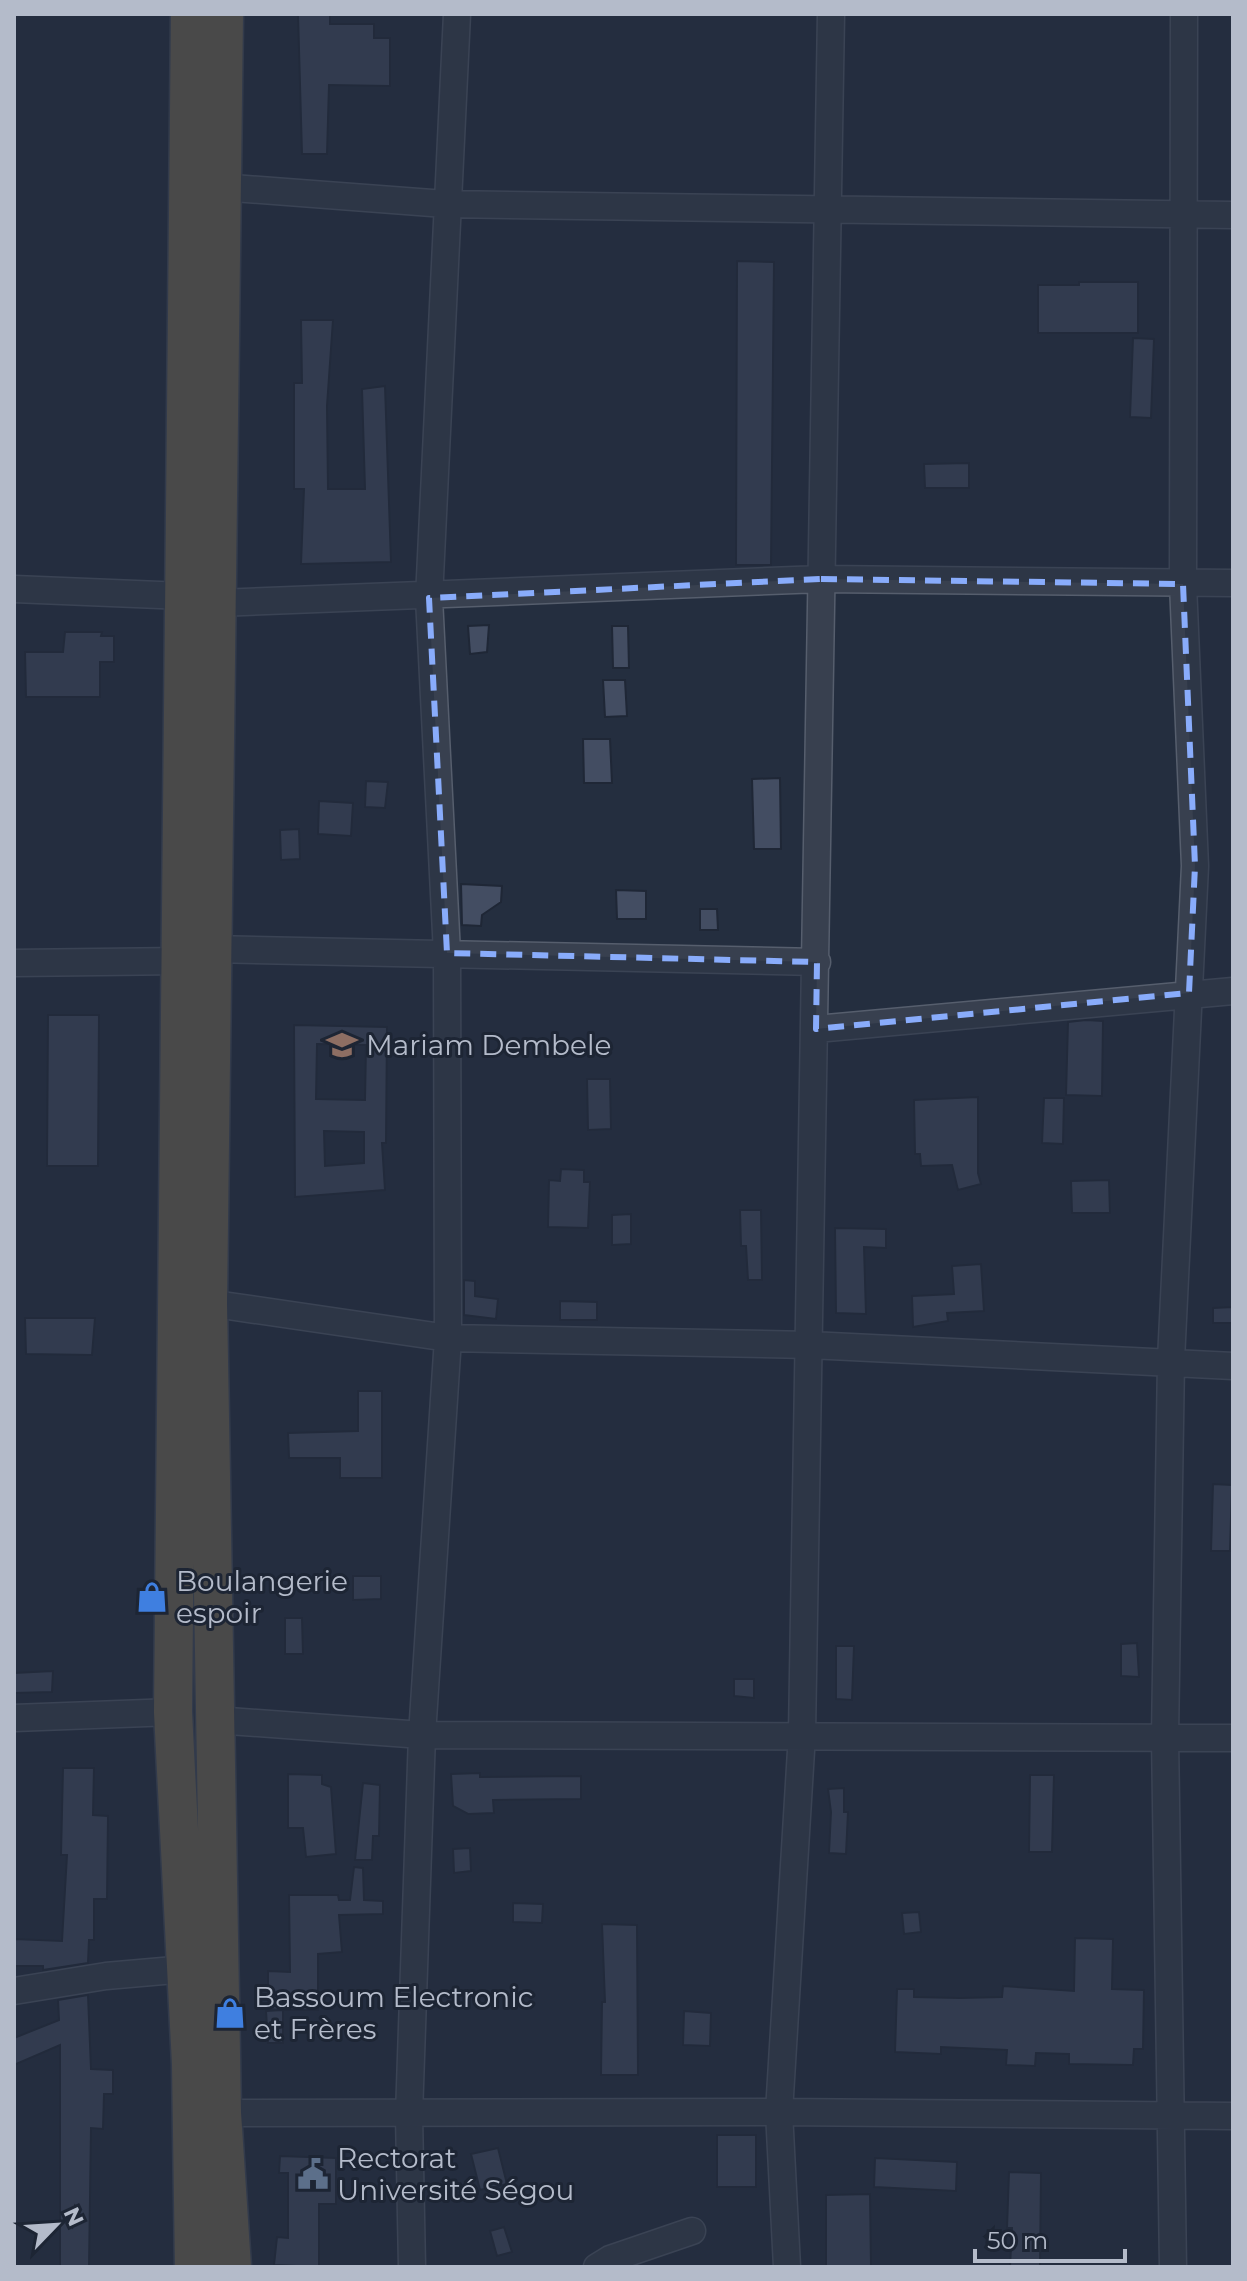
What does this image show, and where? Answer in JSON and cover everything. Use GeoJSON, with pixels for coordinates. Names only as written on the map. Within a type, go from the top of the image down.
{"type":"FeatureCollection","features":[{"type":"Feature","properties":{"kind":"highway"},"geometry":{"type":"LineString","coordinates":[[190,14],[202,600]]}},
{"type":"Feature","properties":{"kind":"highway"},"geometry":{"type":"LineString","coordinates":[[194,2267],[186,1969],[173,1712],[197,955],[202,600],[220,187],[224,14]]}},
{"type":"Feature","properties":{"kind":"highway"},"geometry":{"type":"LineString","coordinates":[[197,955],[208,1303],[222,2113],[232,2267]]}},
{"type":"Feature","properties":{"kind":"street"},"geometry":{"type":"LineString","coordinates":[[412,2267],[409,2115],[422,1735],[448,1338],[447,953],[429,598],[445,204],[457,14]]}},
{"type":"Feature","properties":{"kind":"street"},"geometry":{"type":"LineString","coordinates":[[787,2267],[779,2112],[802,1734],[831,14]]}},
{"type":"Feature","properties":{"kind":"street"},"geometry":{"type":"LineString","coordinates":[[1173,2267],[1165,1737],[1171,1360],[1195,866],[1183,584],[1184,14]]}},
{"type":"Feature","properties":{"kind":"street"},"geometry":{"type":"LineString","coordinates":[[220,187],[445,204],[1233,215]]}},
{"type":"Feature","properties":{"kind":"street"},"geometry":{"type":"LineString","coordinates":[[14,589],[202,600],[429,598],[821,579],[1233,583]]}},
{"type":"Feature","properties":{"kind":"street"},"geometry":{"type":"LineString","coordinates":[[14,963],[197,955],[447,953],[817,962]]}},
{"type":"Feature","properties":{"kind":"street"},"geometry":{"type":"LineString","coordinates":[[816,1029],[1233,991]]}},
{"type":"Feature","properties":{"kind":"street"},"geometry":{"type":"LineString","coordinates":[[208,1303],[448,1338],[810,1345],[1171,1360],[1233,1366]]}},
{"type":"Feature","properties":{"kind":"street"},"geometry":{"type":"LineString","coordinates":[[14,1718],[173,1712]]}},
{"type":"Feature","properties":{"kind":"street"},"geometry":{"type":"LineString","coordinates":[[215,1720],[422,1735],[802,1734],[1233,1738]]}},
{"type":"Feature","properties":{"kind":"street"},"geometry":{"type":"LineString","coordinates":[[14,1991],[106,1976],[186,1969]]}},
{"type":"Feature","properties":{"kind":"street"},"geometry":{"type":"LineString","coordinates":[[222,2113],[779,2112],[1170,2118],[1233,2116]]}},
{"type":"Feature","properties":{"kind":"street"},"geometry":{"type":"LineString","coordinates":[[597,2267],[610,2259],[692,2231]]}},
{"type":"Feature","properties":{"kind":"highlighted area"},"geometry":{"type":"Polygon","coordinates":[[[821,579],[1183,584],[1195,866],[1189,993],[816,1029],[817,962],[447,953],[429,598],[821,579]]]}},
{"type":"Feature","properties":{"kind":"building"},"geometry":{"type":"Polygon","coordinates":[[[298,14],[330,14],[330,24],[374,24],[374,38],[390,38],[390,86],[329,85],[327,154],[302,154],[298,14]]]}},
{"type":"Feature","properties":{"kind":"building"},"geometry":{"type":"Polygon","coordinates":[[[737,261],[774,262],[771,565],[736,565],[737,261]]]}},
{"type":"Feature","properties":{"kind":"building"},"geometry":{"type":"Polygon","coordinates":[[[1079,282],[1138,282],[1138,333],[1038,333],[1038,285],[1079,285],[1079,282]]]}},
{"type":"Feature","properties":{"kind":"building"},"geometry":{"type":"Polygon","coordinates":[[[301,320],[333,320],[327,406],[328,489],[365,489],[362,389],[385,386],[391,562],[301,564],[304,489],[294,489],[294,383],[302,383],[301,320]]]}},
{"type":"Feature","properties":{"kind":"building"},"geometry":{"type":"Polygon","coordinates":[[[1133,338],[1154,339],[1151,418],[1130,417],[1133,338]]]}},
{"type":"Feature","properties":{"kind":"building"},"geometry":{"type":"Polygon","coordinates":[[[969,463],[969,488],[925,488],[924,464],[969,463]]]}},
{"type":"Feature","properties":{"kind":"building"},"geometry":{"type":"Polygon","coordinates":[[[489,625],[487,652],[470,654],[468,626],[489,625]]]}},
{"type":"Feature","properties":{"kind":"building"},"geometry":{"type":"Polygon","coordinates":[[[612,626],[628,626],[629,668],[613,668],[612,626]]]}},
{"type":"Feature","properties":{"kind":"building"},"geometry":{"type":"Polygon","coordinates":[[[65,632],[102,632],[101,636],[114,636],[114,662],[100,662],[100,697],[26,697],[25,652],[63,652],[65,632]]]}},
{"type":"Feature","properties":{"kind":"building"},"geometry":{"type":"Polygon","coordinates":[[[603,680],[625,680],[627,716],[605,717],[603,680]]]}},
{"type":"Feature","properties":{"kind":"building"},"geometry":{"type":"Polygon","coordinates":[[[583,739],[610,739],[612,783],[584,783],[583,739]]]}},
{"type":"Feature","properties":{"kind":"building"},"geometry":{"type":"Polygon","coordinates":[[[780,778],[781,849],[754,849],[752,779],[780,778]]]}},
{"type":"Feature","properties":{"kind":"building"},"geometry":{"type":"Polygon","coordinates":[[[366,781],[388,782],[385,808],[365,807],[366,781]]]}},
{"type":"Feature","properties":{"kind":"building"},"geometry":{"type":"Polygon","coordinates":[[[319,801],[353,803],[351,836],[318,834],[319,801]]]}},
{"type":"Feature","properties":{"kind":"building"},"geometry":{"type":"Polygon","coordinates":[[[299,829],[300,859],[281,860],[280,830],[299,829]]]}},
{"type":"Feature","properties":{"kind":"building"},"geometry":{"type":"Polygon","coordinates":[[[461,884],[502,886],[501,902],[482,915],[481,926],[462,925],[461,884]]]}},
{"type":"Feature","properties":{"kind":"building"},"geometry":{"type":"Polygon","coordinates":[[[616,890],[646,891],[646,919],[617,919],[616,890]]]}},
{"type":"Feature","properties":{"kind":"building"},"geometry":{"type":"Polygon","coordinates":[[[700,909],[717,909],[718,930],[700,930],[700,909]]]}},
{"type":"Feature","properties":{"kind":"building"},"geometry":{"type":"Polygon","coordinates":[[[48,1015],[99,1015],[98,1166],[47,1166],[48,1015]]]}},
{"type":"Feature","properties":{"kind":"building"},"geometry":{"type":"Polygon","coordinates":[[[1103,1021],[1102,1096],[1066,1095],[1068,1022],[1103,1021]]]}},
{"type":"Feature","properties":{"kind":"building"},"geometry":{"type":"Polygon","coordinates":[[[294,1025],[387,1027],[386,1143],[382,1143],[385,1190],[295,1197],[294,1025]],[[317,1044],[316,1099],[365,1100],[366,1045],[317,1044]],[[324,1131],[325,1166],[364,1163],[364,1132],[324,1131]]]}},
{"type":"Feature","properties":{"kind":"building"},"geometry":{"type":"Polygon","coordinates":[[[587,1079],[610,1079],[611,1129],[588,1130],[587,1079]]]}},
{"type":"Feature","properties":{"kind":"building"},"geometry":{"type":"Polygon","coordinates":[[[978,1097],[978,1173],[981,1184],[958,1190],[952,1165],[921,1166],[920,1154],[915,1154],[914,1100],[978,1097]]]}},
{"type":"Feature","properties":{"kind":"building"},"geometry":{"type":"Polygon","coordinates":[[[1044,1098],[1064,1098],[1063,1144],[1042,1143],[1044,1098]]]}},
{"type":"Feature","properties":{"kind":"building"},"geometry":{"type":"Polygon","coordinates":[[[561,1169],[584,1170],[584,1182],[590,1182],[588,1228],[548,1227],[549,1180],[560,1181],[561,1169]]]}},
{"type":"Feature","properties":{"kind":"building"},"geometry":{"type":"Polygon","coordinates":[[[1109,1180],[1110,1213],[1072,1213],[1071,1181],[1109,1180]]]}},
{"type":"Feature","properties":{"kind":"building"},"geometry":{"type":"Polygon","coordinates":[[[740,1210],[761,1210],[762,1280],[748,1280],[746,1246],[741,1246],[740,1210]]]}},
{"type":"Feature","properties":{"kind":"building"},"geometry":{"type":"Polygon","coordinates":[[[631,1214],[631,1244],[612,1245],[612,1215],[631,1214]]]}},
{"type":"Feature","properties":{"kind":"building"},"geometry":{"type":"Polygon","coordinates":[[[835,1228],[886,1229],[886,1248],[864,1247],[866,1314],[836,1313],[835,1228]]]}},
{"type":"Feature","properties":{"kind":"building"},"geometry":{"type":"Polygon","coordinates":[[[981,1264],[984,1311],[947,1313],[948,1321],[913,1327],[912,1296],[954,1294],[952,1266],[981,1264]]]}},
{"type":"Feature","properties":{"kind":"building"},"geometry":{"type":"Polygon","coordinates":[[[464,1280],[475,1281],[475,1296],[498,1299],[496,1319],[464,1315],[464,1280]]]}},
{"type":"Feature","properties":{"kind":"building"},"geometry":{"type":"Polygon","coordinates":[[[560,1301],[597,1302],[597,1320],[560,1320],[560,1301]]]}},
{"type":"Feature","properties":{"kind":"building"},"geometry":{"type":"Polygon","coordinates":[[[1233,1307],[1233,1323],[1213,1323],[1213,1308],[1233,1307]]]}},
{"type":"Feature","properties":{"kind":"building"},"geometry":{"type":"Polygon","coordinates":[[[25,1318],[95,1318],[92,1355],[26,1354],[25,1318]]]}},
{"type":"Feature","properties":{"kind":"building"},"geometry":{"type":"Polygon","coordinates":[[[358,1391],[382,1391],[382,1478],[340,1478],[340,1458],[289,1458],[288,1433],[358,1431],[358,1391]]]}},
{"type":"Feature","properties":{"kind":"building"},"geometry":{"type":"Polygon","coordinates":[[[1213,1484],[1232,1485],[1230,1551],[1211,1551],[1213,1484]]]}},
{"type":"Feature","properties":{"kind":"building"},"geometry":{"type":"Polygon","coordinates":[[[353,1576],[381,1576],[381,1599],[353,1600],[353,1576]]]}},
{"type":"Feature","properties":{"kind":"building"},"geometry":{"type":"Polygon","coordinates":[[[285,1618],[302,1618],[303,1654],[285,1654],[285,1618]]]}},
{"type":"Feature","properties":{"kind":"building"},"geometry":{"type":"Polygon","coordinates":[[[1137,1643],[1139,1677],[1121,1676],[1121,1644],[1137,1643]]]}},
{"type":"Feature","properties":{"kind":"building"},"geometry":{"type":"Polygon","coordinates":[[[836,1646],[854,1646],[852,1700],[836,1699],[836,1646]]]}},
{"type":"Feature","properties":{"kind":"building"},"geometry":{"type":"Polygon","coordinates":[[[53,1671],[52,1692],[14,1693],[14,1673],[53,1671]]]}},
{"type":"Feature","properties":{"kind":"building"},"geometry":{"type":"Polygon","coordinates":[[[734,1679],[754,1679],[754,1698],[734,1696],[734,1679]]]}},
{"type":"Feature","properties":{"kind":"building"},"geometry":{"type":"Polygon","coordinates":[[[63,1768],[94,1768],[93,1815],[108,1816],[107,1899],[94,1899],[94,1940],[89,1940],[88,1963],[43,1970],[43,1966],[14,1966],[14,1939],[62,1941],[67,1855],[61,1855],[63,1768]]]}},
{"type":"Feature","properties":{"kind":"building"},"geometry":{"type":"Polygon","coordinates":[[[480,1773],[480,1777],[581,1776],[581,1799],[493,1800],[494,1813],[468,1814],[453,1806],[451,1774],[480,1773]]]}},
{"type":"Feature","properties":{"kind":"building"},"geometry":{"type":"Polygon","coordinates":[[[288,1774],[322,1775],[322,1784],[331,1787],[336,1854],[306,1857],[303,1828],[288,1828],[288,1774]]]}},
{"type":"Feature","properties":{"kind":"building"},"geometry":{"type":"Polygon","coordinates":[[[1030,1775],[1054,1775],[1052,1852],[1029,1852],[1030,1775]]]}},
{"type":"Feature","properties":{"kind":"building"},"geometry":{"type":"Polygon","coordinates":[[[363,1783],[380,1785],[379,1836],[373,1836],[372,1860],[355,1860],[363,1783]]]}},
{"type":"Feature","properties":{"kind":"building"},"geometry":{"type":"Polygon","coordinates":[[[844,1788],[844,1812],[848,1812],[846,1854],[829,1853],[831,1812],[828,1789],[844,1788]]]}},
{"type":"Feature","properties":{"kind":"building"},"geometry":{"type":"Polygon","coordinates":[[[470,1848],[471,1871],[454,1873],[453,1849],[470,1848]]]}},
{"type":"Feature","properties":{"kind":"building"},"geometry":{"type":"Polygon","coordinates":[[[354,1867],[363,1868],[364,1900],[383,1901],[383,1914],[339,1915],[342,1952],[318,1954],[318,2010],[283,2010],[283,2043],[268,2043],[266,2011],[282,2010],[268,2009],[268,1971],[290,1972],[289,1895],[338,1895],[339,1900],[350,1900],[354,1867]]]}},
{"type":"Feature","properties":{"kind":"building"},"geometry":{"type":"Polygon","coordinates":[[[513,1903],[543,1904],[542,1923],[513,1922],[513,1903]]]}},
{"type":"Feature","properties":{"kind":"building"},"geometry":{"type":"Polygon","coordinates":[[[919,1912],[921,1932],[904,1934],[902,1913],[919,1912]]]}},
{"type":"Feature","properties":{"kind":"building"},"geometry":{"type":"Polygon","coordinates":[[[602,1924],[637,1925],[638,2075],[601,2075],[602,2002],[605,2002],[602,1924]]]}},
{"type":"Feature","properties":{"kind":"building"},"geometry":{"type":"Polygon","coordinates":[[[1075,1938],[1113,1939],[1112,1989],[1144,1990],[1143,2049],[1134,2049],[1133,2065],[1069,2064],[1069,2054],[1036,2053],[1035,2066],[1006,2065],[1007,2050],[941,2047],[941,2054],[895,2052],[897,1989],[914,1989],[914,1997],[960,1998],[1002,1997],[1003,1986],[1074,1991],[1075,1938]]]}},
{"type":"Feature","properties":{"kind":"building"},"geometry":{"type":"Polygon","coordinates":[[[88,1995],[91,2069],[113,2070],[113,2094],[104,2094],[103,2129],[91,2128],[89,2267],[60,2267],[60,2045],[14,2065],[14,2038],[59,2020],[58,2000],[88,1995]]]}},
{"type":"Feature","properties":{"kind":"building"},"geometry":{"type":"Polygon","coordinates":[[[684,2011],[711,2013],[710,2046],[683,2045],[684,2011]]]}},
{"type":"Feature","properties":{"kind":"building"},"geometry":{"type":"Polygon","coordinates":[[[717,2135],[756,2135],[756,2187],[717,2187],[717,2135]]]}},
{"type":"Feature","properties":{"kind":"building"},"geometry":{"type":"Polygon","coordinates":[[[498,2148],[507,2184],[480,2190],[471,2154],[498,2148]]]}},
{"type":"Feature","properties":{"kind":"building"},"geometry":{"type":"Polygon","coordinates":[[[280,2156],[336,2158],[336,2204],[319,2204],[319,2267],[274,2265],[277,2237],[288,2238],[288,2173],[279,2173],[280,2156]]]}},
{"type":"Feature","properties":{"kind":"building"},"geometry":{"type":"Polygon","coordinates":[[[875,2158],[957,2162],[956,2191],[874,2187],[875,2158]]]}},
{"type":"Feature","properties":{"kind":"building"},"geometry":{"type":"Polygon","coordinates":[[[1009,2172],[1041,2173],[1040,2267],[1010,2267],[1012,2228],[1007,2228],[1009,2172]]]}},
{"type":"Feature","properties":{"kind":"building"},"geometry":{"type":"Polygon","coordinates":[[[870,2194],[871,2267],[826,2267],[826,2195],[870,2194]]]}},
{"type":"Feature","properties":{"kind":"building"},"geometry":{"type":"Polygon","coordinates":[[[504,2227],[512,2252],[497,2256],[490,2231],[504,2227]]]}},
{"type":"Feature","properties":{"kind":"place","name":"Mariam Dembele"},"geometry":{"type":"Point","coordinates":[342,1045]}},
{"type":"Feature","properties":{"kind":"place","name":"Boulangerie espoir"},"geometry":{"type":"Point","coordinates":[152,1597]}},
{"type":"Feature","properties":{"kind":"place","name":"Bassoum Electronic et Frères"},"geometry":{"type":"Point","coordinates":[230,2013]}},
{"type":"Feature","properties":{"kind":"place","name":"Rectorat Université Ségou"},"geometry":{"type":"Point","coordinates":[313,2174]}}]}
